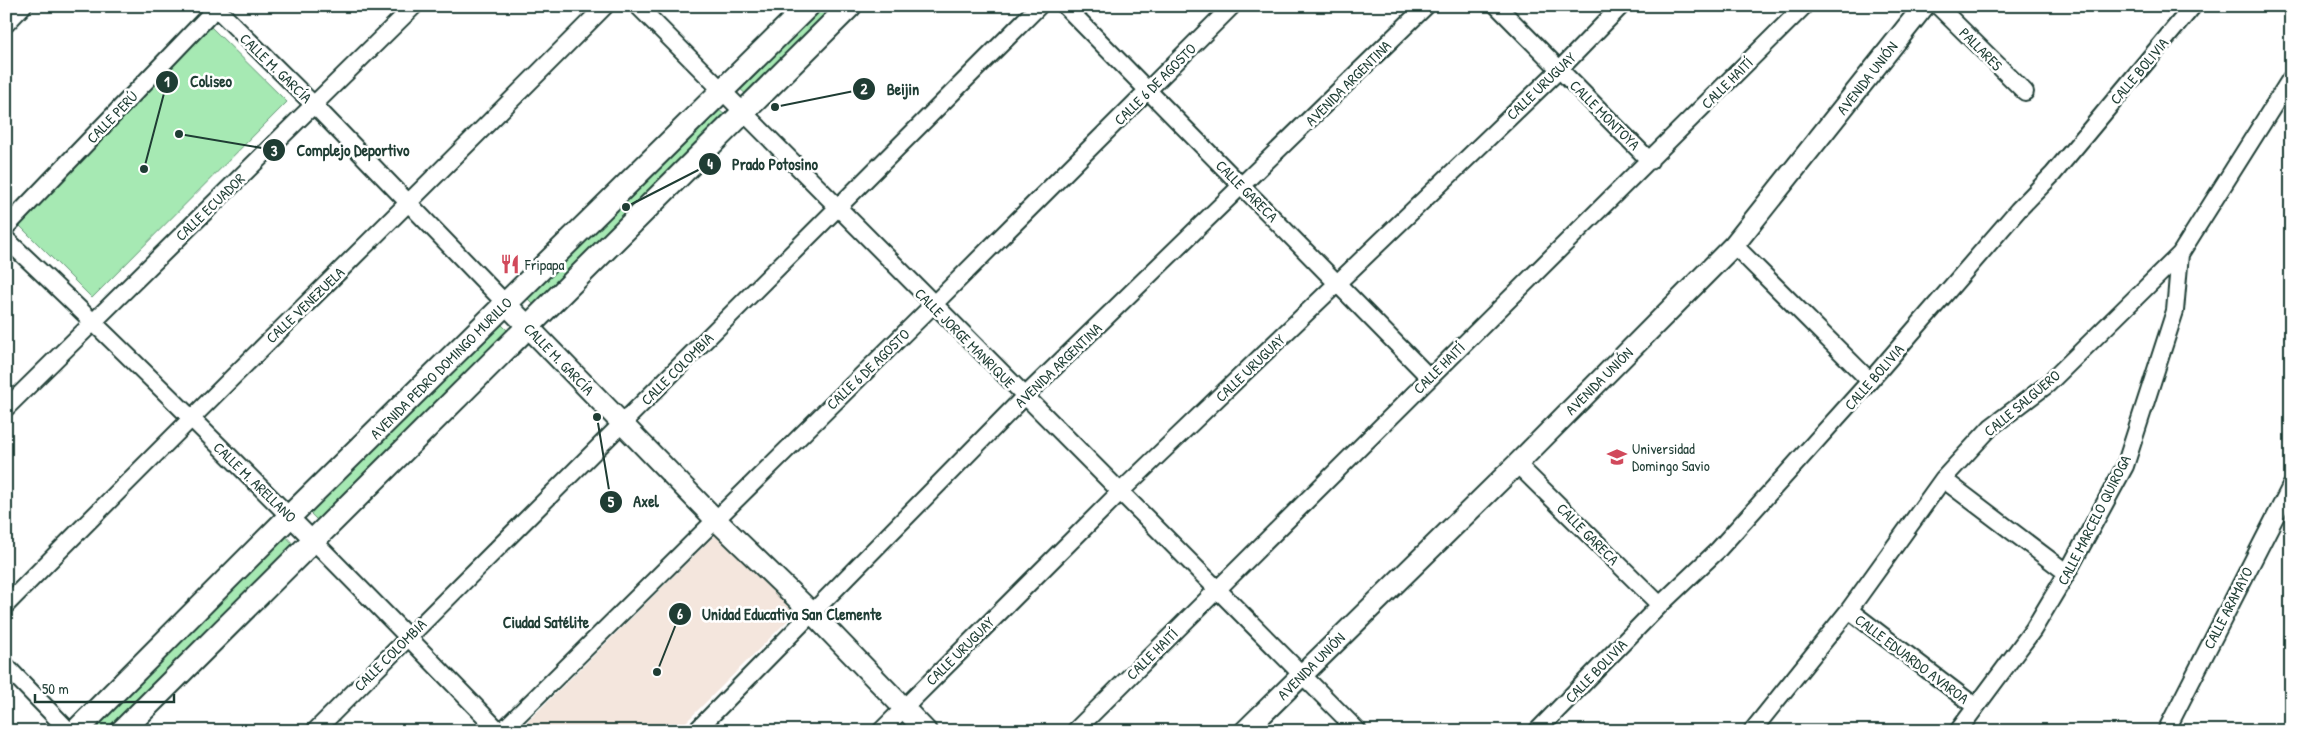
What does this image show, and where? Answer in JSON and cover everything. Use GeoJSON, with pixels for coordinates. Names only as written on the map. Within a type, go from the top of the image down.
{"type":"FeatureCollection","features":[{"type":"Feature","properties":{"kind":"main road","name":"AVENIDA PEDRO DOMINGO MURILLO"},"geometry":{"type":"LineString","coordinates":[[76,731],[290,516],[722,93],[808,6]]}},
{"type":"Feature","properties":{"kind":"main road"},"geometry":{"type":"LineString","coordinates":[[122,731],[850,6]]}},
{"type":"Feature","properties":{"kind":"street"},"geometry":{"type":"LineString","coordinates":[[6,24],[23,6]]}},
{"type":"Feature","properties":{"kind":"street","name":"CALLE ECUADOR"},"geometry":{"type":"LineString","coordinates":[[6,408],[93,320],[315,106],[414,6]]}},
{"type":"Feature","properties":{"kind":"street","name":"CALLE VENEZUELA"},"geometry":{"type":"LineString","coordinates":[[6,605],[190,418],[410,203],[605,6]]}},
{"type":"Feature","properties":{"kind":"street","name":"CALLE JORGE MANRIQUE"},"geometry":{"type":"LineString","coordinates":[[638,6],[836,208],[1024,397],[1121,491],[1358,731]]}},
{"type":"Feature","properties":{"kind":"street","name":"CALLE COLOMBIA"},"geometry":{"type":"LineString","coordinates":[[315,731],[1038,6]]}},
{"type":"Feature","properties":{"kind":"street","name":"CALLE GARECA"},"geometry":{"type":"LineString","coordinates":[[1064,6],[1429,377]]}},
{"type":"Feature","properties":{"kind":"street","name":"CALLE 6 DE AGOSTO"},"geometry":{"type":"LineString","coordinates":[[500,731],[933,305],[1232,6]]}},
{"type":"Feature","properties":{"kind":"street","name":"AVENIDA ARGENTINA"},"geometry":{"type":"LineString","coordinates":[[696,731],[1024,397],[1426,6]]}},
{"type":"Feature","properties":{"kind":"street","name":"CALLE MONTOYA"},"geometry":{"type":"LineString","coordinates":[[1497,6],[1650,161]]}},
{"type":"Feature","properties":{"kind":"street","name":"CALLE URUGUAY"},"geometry":{"type":"LineString","coordinates":[[881,731],[1121,491],[1560,69],[1621,6]]}},
{"type":"Feature","properties":{"kind":"street","name":"CALLE HAITÍ"},"geometry":{"type":"LineString","coordinates":[[1075,731],[1804,6]]}},
{"type":"Feature","properties":{"kind":"street","name":"AVENIDA UNIÓN"},"geometry":{"type":"LineString","coordinates":[[1245,731],[1517,464],[1734,245],[1924,6]]}},
{"type":"Feature","properties":{"kind":"street","name":"PALLARES"},"geometry":{"type":"LineString","coordinates":[[1938,6],[2025,92]]}},
{"type":"Feature","properties":{"kind":"street","name":"CALLE BOLIVIA"},"geometry":{"type":"LineString","coordinates":[[1537,731],[1660,605],[1718,550],[1870,381],[2018,210],[2053,174],[2193,6]]}},
{"type":"Feature","properties":{"kind":"street","name":"CALLE M. GARCÍA"},"geometry":{"type":"LineString","coordinates":[[216,7],[410,203],[528,328],[715,519],[811,612],[926,731]]}},
{"type":"Feature","properties":{"kind":"street","name":"CALLE PERÚ"},"geometry":{"type":"LineString","coordinates":[[6,227],[216,7]]}},
{"type":"Feature","properties":{"kind":"street","name":"CALLE SALGUERO"},"geometry":{"type":"LineString","coordinates":[[1752,731],[1849,610],[1943,479],[1991,426],[2048,384],[2180,254],[2291,78]]}},
{"type":"Feature","properties":{"kind":"street","name":"CALLE M. ARELLANO"},"geometry":{"type":"LineString","coordinates":[[6,238],[93,320],[290,516],[500,731]]}},
{"type":"Feature","properties":{"kind":"street"},"geometry":{"type":"LineString","coordinates":[[1734,245],[1870,381]]}},
{"type":"Feature","properties":{"kind":"street","name":"CALLE MARCELO QUIROGA"},"geometry":{"type":"LineString","coordinates":[[1958,731],[2033,630],[2068,573],[2125,466],[2174,311],[2180,254]]}},
{"type":"Feature","properties":{"kind":"street","name":"CALLE GARECA"},"geometry":{"type":"LineString","coordinates":[[1517,464],[1660,605]]}},
{"type":"Feature","properties":{"kind":"street"},"geometry":{"type":"LineString","coordinates":[[1943,479],[2068,573]]}},
{"type":"Feature","properties":{"kind":"street","name":"CALLE ARAMAYO"},"geometry":{"type":"LineString","coordinates":[[2166,731],[2291,486]]}},
{"type":"Feature","properties":{"kind":"street","name":"CALLE EDUARDO AVAROA"},"geometry":{"type":"LineString","coordinates":[[1849,610],[1976,707]]}},
{"type":"Feature","properties":{"kind":"street"},"geometry":{"type":"LineString","coordinates":[[6,666],[70,731]]}},
{"type":"Feature","properties":{"kind":"shaded area"},"geometry":{"type":"Polygon","coordinates":[[[716,534],[795,613],[677,731],[519,730],[716,534]]]}},
{"type":"Feature","properties":{"kind":"green space"},"geometry":{"type":"Polygon","coordinates":[[[818,6],[839,6],[749,97],[738,87],[818,6]]]}},
{"type":"Feature","properties":{"kind":"green space"},"geometry":{"type":"Polygon","coordinates":[[[210,26],[287,102],[92,298],[15,221],[210,26]]]}},
{"type":"Feature","properties":{"kind":"green space"},"geometry":{"type":"Polygon","coordinates":[[[717,108],[728,118],[536,307],[525,296],[717,108]]]}},
{"type":"Feature","properties":{"kind":"green space"},"geometry":{"type":"Polygon","coordinates":[[[500,323],[510,333],[318,521],[308,511],[500,323]]]}},
{"type":"Feature","properties":{"kind":"green space"},"geometry":{"type":"Polygon","coordinates":[[[284,534],[294,545],[109,731],[98,731],[93,726],[284,534]]]}},
{"type":"Feature","properties":{"kind":"place","name":"Beijin"},"geometry":{"type":"Point","coordinates":[775,107]}},
{"type":"Feature","properties":{"kind":"place","name":"Complejo Deportivo"},"geometry":{"type":"Point","coordinates":[179,134]}},
{"type":"Feature","properties":{"kind":"place","name":"Coliseo"},"geometry":{"type":"Point","coordinates":[144,169]}},
{"type":"Feature","properties":{"kind":"place","name":"Prado Potosino"},"geometry":{"type":"Point","coordinates":[626,207]}},
{"type":"Feature","properties":{"kind":"place","name":"Fripapa"},"geometry":{"type":"Point","coordinates":[510,264]}},
{"type":"Feature","properties":{"kind":"place","name":"Axel"},"geometry":{"type":"Point","coordinates":[597,417]}},
{"type":"Feature","properties":{"kind":"place","name":"Universidad Domingo Savio"},"geometry":{"type":"Point","coordinates":[1617,457]}},
{"type":"Feature","properties":{"kind":"place","name":"Unidad Educativa San Clemente"},"geometry":{"type":"Point","coordinates":[657,672]}},
{"type":"Feature","properties":{"kind":"district","name":"Ciudad Satélite"},"geometry":{"type":"Point","coordinates":[546,622]}}]}
